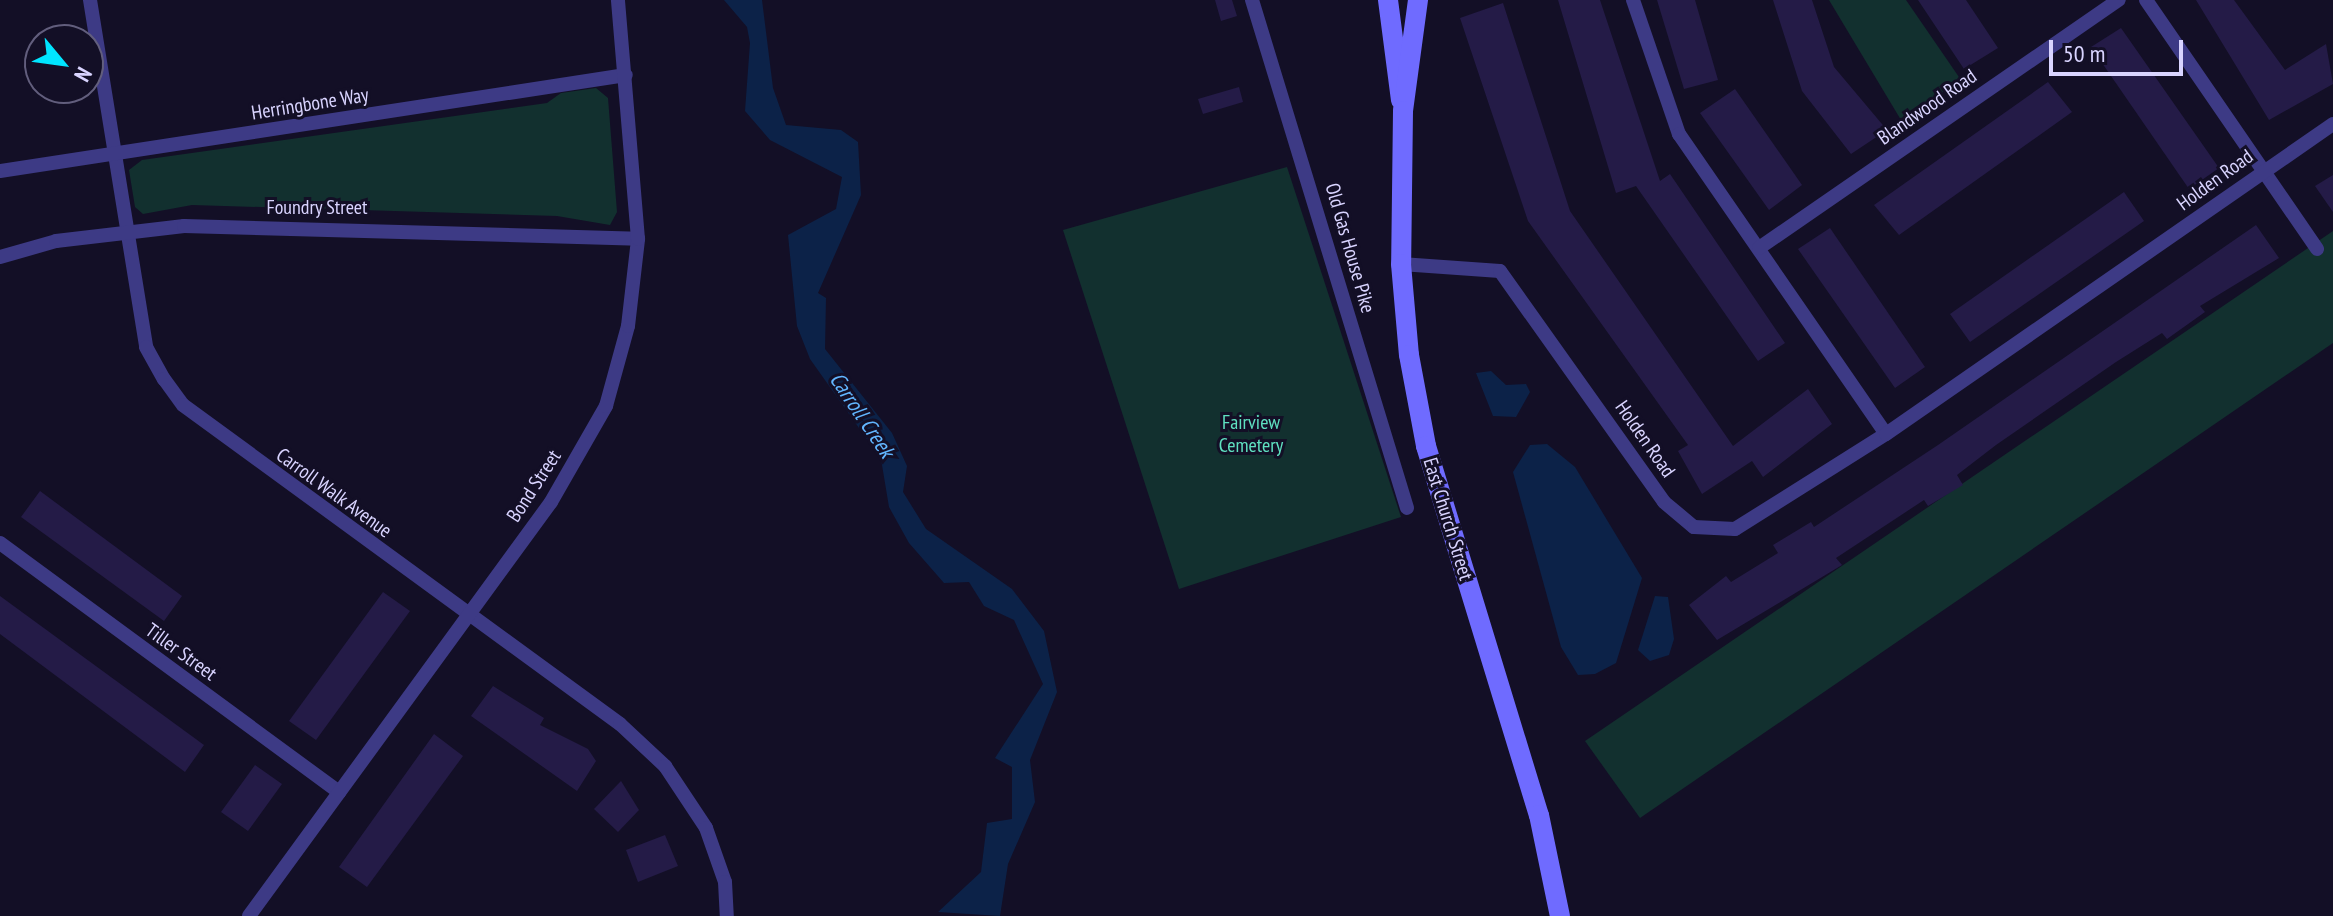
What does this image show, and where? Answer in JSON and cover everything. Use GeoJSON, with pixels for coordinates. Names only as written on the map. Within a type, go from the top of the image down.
{"type":"FeatureCollection","features":[{"type":"Feature","properties":{"kind":"main road","name":"East Church Street"},"geometry":{"type":"LineString","coordinates":[[1388,0],[1403,111]]}},
{"type":"Feature","properties":{"kind":"main road","name":"East Church Street"},"geometry":{"type":"LineString","coordinates":[[1418,0],[1403,111],[1401,264],[1426,446],[1539,815],[1560,916]]}},
{"type":"Feature","properties":{"kind":"street","name":"Carroll Walk Avenue"},"geometry":{"type":"LineString","coordinates":[[90,0],[146,347],[183,405],[620,724],[665,766],[706,828],[725,882],[727,916]]}},
{"type":"Feature","properties":{"kind":"street","name":"Bond Street"},"geometry":{"type":"LineString","coordinates":[[249,916],[551,502],[606,406],[628,326],[638,239],[618,0]]}},
{"type":"Feature","properties":{"kind":"street","name":"Old Gas House Pike"},"geometry":{"type":"LineString","coordinates":[[1252,0],[1407,508]]}},
{"type":"Feature","properties":{"kind":"street"},"geometry":{"type":"LineString","coordinates":[[1633,0],[1679,134],[1886,434]]}},
{"type":"Feature","properties":{"kind":"street","name":"Blandwood Road"},"geometry":{"type":"LineString","coordinates":[[1759,248],[2119,0]]}},
{"type":"Feature","properties":{"kind":"street"},"geometry":{"type":"LineString","coordinates":[[2146,0],[2317,249]]}},
{"type":"Feature","properties":{"kind":"street","name":"Herringbone Way"},"geometry":{"type":"LineString","coordinates":[[0,171],[626,75]]}},
{"type":"Feature","properties":{"kind":"street","name":"Holden Road"},"geometry":{"type":"LineString","coordinates":[[1401,264],[1484,266],[1512,282],[1664,502],[1694,527],[1750,524],[1886,434],[2262,170],[2333,124]]}},
{"type":"Feature","properties":{"kind":"street","name":"Foundry Street"},"geometry":{"type":"LineString","coordinates":[[0,257],[128,231],[445,228],[638,239]]}},
{"type":"Feature","properties":{"kind":"street","name":"Tiller Street"},"geometry":{"type":"LineString","coordinates":[[0,543],[339,792]]}},
{"type":"Feature","properties":{"kind":"green space"},"geometry":{"type":"Polygon","coordinates":[[[1829,0],[1906,0],[1961,80],[1901,120],[1829,0]]]}},
{"type":"Feature","properties":{"kind":"green space"},"geometry":{"type":"Polygon","coordinates":[[[596,88],[608,98],[617,212],[610,225],[557,216],[192,205],[143,214],[135,207],[129,170],[142,160],[547,103],[561,93],[596,88]]]}},
{"type":"Feature","properties":{"kind":"green space","name":"Fairview Cemetery"},"geometry":{"type":"Polygon","coordinates":[[[1287,167],[1401,517],[1179,589],[1063,230],[1287,167]]]}},
{"type":"Feature","properties":{"kind":"green space"},"geometry":{"type":"Polygon","coordinates":[[[2333,231],[2333,343],[1640,818],[1585,741],[2333,231]]]}},
{"type":"Feature","properties":{"kind":"water","name":"Carroll Creek"},"geometry":{"type":"Polygon","coordinates":[[[724,0],[762,0],[773,88],[786,125],[841,130],[858,142],[861,195],[818,293],[826,298],[825,349],[892,433],[907,466],[903,492],[926,529],[1012,589],[1044,631],[1057,692],[1030,760],[1035,802],[1008,864],[1000,916],[938,912],[981,872],[987,823],[1012,819],[1012,767],[995,758],[1043,684],[1014,620],[984,606],[969,582],[944,583],[909,543],[889,507],[881,459],[810,359],[797,326],[788,235],[836,209],[842,177],[770,140],[745,111],[750,43],[747,27],[724,0]]]}},
{"type":"Feature","properties":{"kind":"water"},"geometry":{"type":"Polygon","coordinates":[[[1491,371],[1506,385],[1526,384],[1530,392],[1516,417],[1493,416],[1476,373],[1491,371]]]}},
{"type":"Feature","properties":{"kind":"water"},"geometry":{"type":"Polygon","coordinates":[[[1547,444],[1575,467],[1642,578],[1616,663],[1595,674],[1578,675],[1561,647],[1513,472],[1530,445],[1547,444]]]}},
{"type":"Feature","properties":{"kind":"water"},"geometry":{"type":"Polygon","coordinates":[[[1655,596],[1668,597],[1674,639],[1669,655],[1650,661],[1638,650],[1655,596]]]}},
{"type":"Feature","properties":{"kind":"building"},"geometry":{"type":"Polygon","coordinates":[[[1215,0],[1232,0],[1237,16],[1221,21],[1215,0]]]}},
{"type":"Feature","properties":{"kind":"building"},"geometry":{"type":"Polygon","coordinates":[[[1558,0],[1600,0],[1660,181],[1670,174],[1785,343],[1758,361],[1636,186],[1616,193],[1558,0]]]}},
{"type":"Feature","properties":{"kind":"building"},"geometry":{"type":"Polygon","coordinates":[[[1657,0],[1695,0],[1718,80],[1684,89],[1657,0]]]}},
{"type":"Feature","properties":{"kind":"building"},"geometry":{"type":"Polygon","coordinates":[[[1773,0],[1812,0],[1834,67],[1887,130],[1851,154],[1802,91],[1773,0]]]}},
{"type":"Feature","properties":{"kind":"building"},"geometry":{"type":"Polygon","coordinates":[[[1918,0],[1966,0],[1998,48],[1964,69],[1918,0]]]}},
{"type":"Feature","properties":{"kind":"building"},"geometry":{"type":"Polygon","coordinates":[[[2196,0],[2234,0],[2285,70],[2326,44],[2333,84],[2269,120],[2196,0]]]}},
{"type":"Feature","properties":{"kind":"building"},"geometry":{"type":"Polygon","coordinates":[[[1503,3],[1570,211],[1733,446],[1808,389],[1832,424],[1763,477],[1752,461],[1702,494],[1678,451],[1688,445],[1528,221],[1460,18],[1503,3]]]}},
{"type":"Feature","properties":{"kind":"building"},"geometry":{"type":"Polygon","coordinates":[[[2121,28],[2219,168],[2189,189],[2091,47],[2121,28]]]}},
{"type":"Feature","properties":{"kind":"building"},"geometry":{"type":"Polygon","coordinates":[[[2048,82],[2072,112],[1899,235],[1874,205],[2048,82]]]}},
{"type":"Feature","properties":{"kind":"building"},"geometry":{"type":"Polygon","coordinates":[[[1239,87],[1243,102],[1203,114],[1198,99],[1239,87]]]}},
{"type":"Feature","properties":{"kind":"building"},"geometry":{"type":"Polygon","coordinates":[[[1735,89],[1802,185],[1769,210],[1700,113],[1735,89]]]}},
{"type":"Feature","properties":{"kind":"building"},"geometry":{"type":"Polygon","coordinates":[[[2333,175],[2333,212],[2315,186],[2333,175]]]}},
{"type":"Feature","properties":{"kind":"building"},"geometry":{"type":"Polygon","coordinates":[[[2124,192],[2144,221],[1970,342],[1950,314],[2124,192]]]}},
{"type":"Feature","properties":{"kind":"building"},"geometry":{"type":"Polygon","coordinates":[[[2256,225],[2279,258],[2200,306],[2205,312],[2167,339],[2162,333],[1996,445],[1957,475],[1963,485],[1928,506],[1924,500],[1836,558],[1842,565],[1717,640],[1689,605],[1726,576],[1731,582],[1778,553],[1773,545],[1811,522],[1814,527],[1938,445],[2256,225]]]}},
{"type":"Feature","properties":{"kind":"building"},"geometry":{"type":"Polygon","coordinates":[[[1830,228],[1925,367],[1895,388],[1798,249],[1830,228]]]}},
{"type":"Feature","properties":{"kind":"building"},"geometry":{"type":"Polygon","coordinates":[[[40,491],[182,596],[164,621],[21,517],[40,491]]]}},
{"type":"Feature","properties":{"kind":"building"},"geometry":{"type":"Polygon","coordinates":[[[383,592],[410,611],[316,740],[289,721],[383,592]]]}},
{"type":"Feature","properties":{"kind":"building"},"geometry":{"type":"Polygon","coordinates":[[[0,596],[204,745],[185,772],[0,634],[0,596]]]}},
{"type":"Feature","properties":{"kind":"building"},"geometry":{"type":"Polygon","coordinates":[[[493,686],[544,718],[540,725],[588,749],[596,761],[577,791],[471,716],[493,686]]]}},
{"type":"Feature","properties":{"kind":"building"},"geometry":{"type":"Polygon","coordinates":[[[434,734],[463,756],[367,887],[339,867],[434,734]]]}},
{"type":"Feature","properties":{"kind":"building"},"geometry":{"type":"Polygon","coordinates":[[[255,765],[282,784],[248,831],[221,812],[255,765]]]}},
{"type":"Feature","properties":{"kind":"building"},"geometry":{"type":"Polygon","coordinates":[[[621,781],[639,810],[618,832],[594,809],[621,781]]]}},
{"type":"Feature","properties":{"kind":"building"},"geometry":{"type":"Polygon","coordinates":[[[665,835],[678,866],[638,882],[626,850],[665,835]]]}}]}
